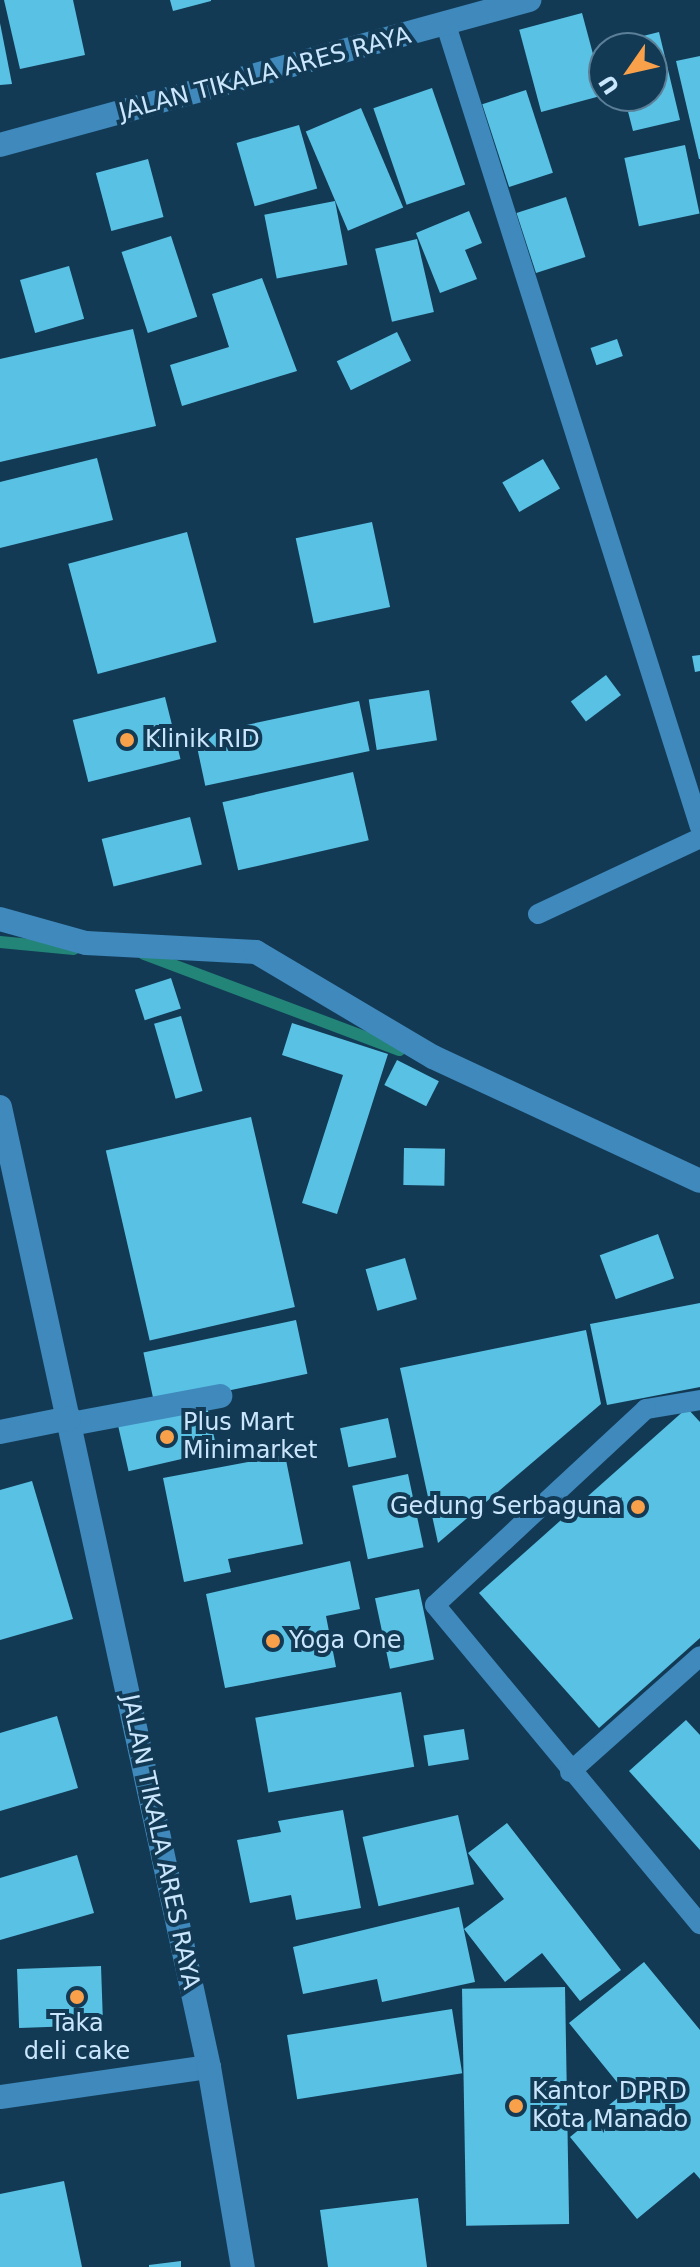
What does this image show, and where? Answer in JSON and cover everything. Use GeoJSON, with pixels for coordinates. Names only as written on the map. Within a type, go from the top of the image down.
{"type":"FeatureCollection","features":[{"type":"Feature","properties":{"kind":"main road","name":"JALAN TIKALA ARES RAYA"},"geometry":{"type":"LineString","coordinates":[[0,145],[529,0]]}},
{"type":"Feature","properties":{"kind":"main road"},"geometry":{"type":"LineString","coordinates":[[0,919],[86,943],[256,952],[433,1057],[700,1181]]}},
{"type":"Feature","properties":{"kind":"main road","name":"JALAN TIKALA ARES RAYA"},"geometry":{"type":"LineString","coordinates":[[0,1107],[209,2067],[243,2267]]}},
{"type":"Feature","properties":{"kind":"main road"},"geometry":{"type":"LineString","coordinates":[[0,1432],[220,1396]]}},
{"type":"Feature","properties":{"kind":"main road"},"geometry":{"type":"LineString","coordinates":[[0,2097],[209,2067]]}},
{"type":"Feature","properties":{"kind":"lane"},"geometry":{"type":"LineString","coordinates":[[446,25],[700,827]]}},
{"type":"Feature","properties":{"kind":"lane"},"geometry":{"type":"LineString","coordinates":[[538,914],[700,838]]}},
{"type":"Feature","properties":{"kind":"lane"},"geometry":{"type":"LineString","coordinates":[[700,1400],[646,1409],[436,1599],[442,1621],[700,1924]]}},
{"type":"Feature","properties":{"kind":"lane"},"geometry":{"type":"LineString","coordinates":[[570,1772],[700,1656]]}},
{"type":"Feature","properties":{"kind":"building"},"geometry":{"type":"Polygon","coordinates":[[[4,0],[73,0],[85,55],[20,69],[4,0]]]}},
{"type":"Feature","properties":{"kind":"building"},"geometry":{"type":"Polygon","coordinates":[[[170,0],[211,0],[211,1],[173,11],[170,0]]]}},
{"type":"Feature","properties":{"kind":"building"},"geometry":{"type":"Polygon","coordinates":[[[582,13],[588,35],[588,99],[541,112],[519,30],[582,13]]]}},
{"type":"Feature","properties":{"kind":"building"},"geometry":{"type":"Polygon","coordinates":[[[0,23],[12,84],[0,85],[0,23]]]}},
{"type":"Feature","properties":{"kind":"building"},"geometry":{"type":"Polygon","coordinates":[[[700,56],[700,159],[699,159],[676,61],[700,56]]]}},
{"type":"Feature","properties":{"kind":"building"},"geometry":{"type":"Polygon","coordinates":[[[668,70],[680,120],[633,131],[628,112],[668,112],[668,70]]]}},
{"type":"Feature","properties":{"kind":"building"},"geometry":{"type":"Polygon","coordinates":[[[432,88],[465,184],[407,205],[373,108],[432,88]]]}},
{"type":"Feature","properties":{"kind":"building"},"geometry":{"type":"Polygon","coordinates":[[[526,90],[553,173],[509,187],[482,104],[526,90]]]}},
{"type":"Feature","properties":{"kind":"building"},"geometry":{"type":"Polygon","coordinates":[[[361,108],[403,207],[348,231],[306,131],[361,108]]]}},
{"type":"Feature","properties":{"kind":"building"},"geometry":{"type":"Polygon","coordinates":[[[299,125],[317,188],[255,206],[237,143],[299,125]]]}},
{"type":"Feature","properties":{"kind":"building"},"geometry":{"type":"Polygon","coordinates":[[[685,145],[700,213],[639,226],[624,158],[685,145]]]}},
{"type":"Feature","properties":{"kind":"building"},"geometry":{"type":"Polygon","coordinates":[[[148,159],[164,217],[111,231],[96,173],[148,159]]]}},
{"type":"Feature","properties":{"kind":"building"},"geometry":{"type":"Polygon","coordinates":[[[566,197],[585,257],[536,273],[517,213],[566,197]]]}},
{"type":"Feature","properties":{"kind":"building"},"geometry":{"type":"Polygon","coordinates":[[[335,201],[347,265],[277,279],[264,215],[335,201]]]}},
{"type":"Feature","properties":{"kind":"building"},"geometry":{"type":"Polygon","coordinates":[[[469,211],[482,243],[465,250],[477,279],[440,293],[416,233],[469,211]]]}},
{"type":"Feature","properties":{"kind":"building"},"geometry":{"type":"Polygon","coordinates":[[[171,236],[197,317],[148,333],[122,252],[171,236]]]}},
{"type":"Feature","properties":{"kind":"building"},"geometry":{"type":"Polygon","coordinates":[[[417,239],[434,312],[392,322],[375,249],[417,239]]]}},
{"type":"Feature","properties":{"kind":"building"},"geometry":{"type":"Polygon","coordinates":[[[69,266],[84,319],[35,333],[20,280],[69,266]]]}},
{"type":"Feature","properties":{"kind":"building"},"geometry":{"type":"Polygon","coordinates":[[[262,278],[297,371],[182,406],[170,365],[229,347],[212,294],[262,278]]]}},
{"type":"Feature","properties":{"kind":"building"},"geometry":{"type":"Polygon","coordinates":[[[133,329],[156,426],[0,462],[0,359],[133,329]]]}},
{"type":"Feature","properties":{"kind":"building"},"geometry":{"type":"Polygon","coordinates":[[[397,332],[411,361],[351,390],[337,361],[397,332]]]}},
{"type":"Feature","properties":{"kind":"building"},"geometry":{"type":"Polygon","coordinates":[[[617,339],[623,356],[596,365],[591,348],[617,339]]]}},
{"type":"Feature","properties":{"kind":"building"},"geometry":{"type":"Polygon","coordinates":[[[97,458],[113,520],[0,548],[0,482],[97,458]]]}},
{"type":"Feature","properties":{"kind":"building"},"geometry":{"type":"Polygon","coordinates":[[[543,459],[560,488],[519,512],[502,483],[543,459]]]}},
{"type":"Feature","properties":{"kind":"building"},"geometry":{"type":"Polygon","coordinates":[[[372,522],[390,607],[314,623],[296,538],[372,522]]]}},
{"type":"Feature","properties":{"kind":"building"},"geometry":{"type":"Polygon","coordinates":[[[187,532],[217,642],[98,674],[68,564],[187,532]]]}},
{"type":"Feature","properties":{"kind":"building"},"geometry":{"type":"Polygon","coordinates":[[[700,655],[700,671],[695,672],[692,656],[700,655]]]}},
{"type":"Feature","properties":{"kind":"building"},"geometry":{"type":"Polygon","coordinates":[[[606,675],[621,695],[586,721],[571,701],[606,675]]]}},
{"type":"Feature","properties":{"kind":"building"},"geometry":{"type":"Polygon","coordinates":[[[429,690],[437,740],[377,750],[369,700],[429,690]]]}},
{"type":"Feature","properties":{"kind":"building","name":"Klinik RID"},"geometry":{"type":"Polygon","coordinates":[[[165,697],[180,759],[88,782],[73,720],[165,697]]]}},
{"type":"Feature","properties":{"kind":"building"},"geometry":{"type":"Polygon","coordinates":[[[359,701],[370,751],[205,786],[195,736],[359,701]]]}},
{"type":"Feature","properties":{"kind":"building"},"geometry":{"type":"Polygon","coordinates":[[[353,772],[369,840],[238,870],[222,802],[353,772]]]}},
{"type":"Feature","properties":{"kind":"building"},"geometry":{"type":"Polygon","coordinates":[[[190,817],[202,865],[114,887],[102,839],[190,817]]]}},
{"type":"Feature","properties":{"kind":"building"},"geometry":{"type":"Polygon","coordinates":[[[171,978],[181,1008],[145,1020],[135,990],[171,978]]]}},
{"type":"Feature","properties":{"kind":"building"},"geometry":{"type":"Polygon","coordinates":[[[181,1016],[202,1091],[176,1099],[154,1024],[181,1016]]]}},
{"type":"Feature","properties":{"kind":"building"},"geometry":{"type":"Polygon","coordinates":[[[292,1023],[388,1054],[337,1214],[302,1203],[343,1075],[282,1055],[292,1023]]]}},
{"type":"Feature","properties":{"kind":"building"},"geometry":{"type":"Polygon","coordinates":[[[397,1060],[439,1081],[426,1106],[384,1085],[397,1060]]]}},
{"type":"Feature","properties":{"kind":"building"},"geometry":{"type":"Polygon","coordinates":[[[251,1117],[295,1307],[150,1341],[106,1151],[251,1117]]]}},
{"type":"Feature","properties":{"kind":"building"},"geometry":{"type":"Polygon","coordinates":[[[404,1148],[445,1149],[444,1186],[403,1185],[404,1148]]]}},
{"type":"Feature","properties":{"kind":"building"},"geometry":{"type":"Polygon","coordinates":[[[658,1234],[674,1278],[616,1299],[600,1255],[658,1234]]]}},
{"type":"Feature","properties":{"kind":"building"},"geometry":{"type":"Polygon","coordinates":[[[405,1258],[417,1299],[377,1311],[366,1269],[405,1258]]]}},
{"type":"Feature","properties":{"kind":"building"},"geometry":{"type":"Polygon","coordinates":[[[700,1303],[700,1387],[607,1405],[590,1324],[700,1303]]]}},
{"type":"Feature","properties":{"kind":"building"},"geometry":{"type":"Polygon","coordinates":[[[296,1320],[307,1374],[155,1406],[143,1352],[296,1320]]]}},
{"type":"Feature","properties":{"kind":"building"},"geometry":{"type":"Polygon","coordinates":[[[586,1330],[601,1404],[438,1543],[400,1368],[586,1330]]]}},
{"type":"Feature","properties":{"kind":"building","name":"Plus Mart Minimarket"},"geometry":{"type":"Polygon","coordinates":[[[206,1402],[217,1451],[129,1471],[117,1422],[206,1402]]]}},
{"type":"Feature","properties":{"kind":"building","name":"Gedung Serbaguna"},"geometry":{"type":"Polygon","coordinates":[[[687,1408],[700,1422],[700,1638],[599,1728],[479,1593],[687,1408]]]}},
{"type":"Feature","properties":{"kind":"building"},"geometry":{"type":"Polygon","coordinates":[[[388,1418],[396,1457],[348,1467],[340,1428],[388,1418]]]}},
{"type":"Feature","properties":{"kind":"building"},"geometry":{"type":"Polygon","coordinates":[[[285,1455],[303,1544],[228,1559],[231,1572],[184,1582],[163,1478],[285,1455]]]}},
{"type":"Feature","properties":{"kind":"building"},"geometry":{"type":"Polygon","coordinates":[[[408,1474],[424,1547],[368,1559],[352,1486],[408,1474]]]}},
{"type":"Feature","properties":{"kind":"building"},"geometry":{"type":"Polygon","coordinates":[[[32,1481],[73,1619],[0,1640],[0,1490],[32,1481]]]}},
{"type":"Feature","properties":{"kind":"building","name":"Yoga One"},"geometry":{"type":"Polygon","coordinates":[[[350,1561],[360,1609],[326,1616],[336,1667],[225,1688],[206,1594],[350,1561]]]}},
{"type":"Feature","properties":{"kind":"building"},"geometry":{"type":"Polygon","coordinates":[[[419,1589],[434,1659],[390,1669],[375,1598],[419,1589]]]}},
{"type":"Feature","properties":{"kind":"building"},"geometry":{"type":"Polygon","coordinates":[[[401,1692],[414,1767],[268,1793],[255,1718],[401,1692]]]}},
{"type":"Feature","properties":{"kind":"building"},"geometry":{"type":"Polygon","coordinates":[[[57,1716],[78,1788],[0,1811],[0,1733],[57,1716]]]}},
{"type":"Feature","properties":{"kind":"building"},"geometry":{"type":"Polygon","coordinates":[[[686,1720],[700,1735],[700,1850],[629,1771],[686,1720]]]}},
{"type":"Feature","properties":{"kind":"building"},"geometry":{"type":"Polygon","coordinates":[[[464,1729],[469,1760],[428,1766],[424,1735],[464,1729]]]}},
{"type":"Feature","properties":{"kind":"building"},"geometry":{"type":"Polygon","coordinates":[[[343,1810],[361,1908],[296,1920],[291,1895],[250,1903],[237,1840],[281,1832],[278,1821],[343,1810]]]}},
{"type":"Feature","properties":{"kind":"building"},"geometry":{"type":"Polygon","coordinates":[[[458,1815],[474,1884],[378,1906],[363,1837],[458,1815]]]}},
{"type":"Feature","properties":{"kind":"building"},"geometry":{"type":"Polygon","coordinates":[[[507,1823],[621,1970],[580,2001],[542,1953],[505,1982],[464,1929],[504,1899],[468,1853],[507,1823]]]}},
{"type":"Feature","properties":{"kind":"building"},"geometry":{"type":"Polygon","coordinates":[[[77,1855],[94,1913],[0,1940],[0,1878],[77,1855]]]}},
{"type":"Feature","properties":{"kind":"building"},"geometry":{"type":"Polygon","coordinates":[[[459,1907],[475,1982],[382,2002],[377,1979],[303,1994],[293,1947],[459,1907]]]}},
{"type":"Feature","properties":{"kind":"building","name":"Kantor DPRD Kota Manado"},"geometry":{"type":"Polygon","coordinates":[[[644,1962],[700,2030],[700,2179],[694,2172],[637,2219],[570,2137],[625,2092],[569,2023],[644,1962]]]}},
{"type":"Feature","properties":{"kind":"building"},"geometry":{"type":"Polygon","coordinates":[[[101,1966],[103,2025],[19,2028],[17,1969],[101,1966]]]}},
{"type":"Feature","properties":{"kind":"building","name":"Kantor DPRD Kota Manado"},"geometry":{"type":"Polygon","coordinates":[[[565,1987],[569,2224],[466,2226],[462,1989],[565,1987]]]}},
{"type":"Feature","properties":{"kind":"building"},"geometry":{"type":"Polygon","coordinates":[[[452,2009],[462,2073],[297,2099],[287,2035],[452,2009]]]}},
{"type":"Feature","properties":{"kind":"building"},"geometry":{"type":"Polygon","coordinates":[[[64,2181],[82,2267],[0,2267],[0,2194],[64,2181]]]}},
{"type":"Feature","properties":{"kind":"building"},"geometry":{"type":"Polygon","coordinates":[[[418,2198],[427,2267],[328,2267],[320,2210],[418,2198]]]}},
{"type":"Feature","properties":{"kind":"building"},"geometry":{"type":"Polygon","coordinates":[[[181,2261],[181,2267],[149,2267],[149,2265],[181,2261]]]}},
{"type":"Feature","properties":{"kind":"waterway"},"geometry":{"type":"LineString","coordinates":[[0,942],[74,949]]}},
{"type":"Feature","properties":{"kind":"waterway"},"geometry":{"type":"LineString","coordinates":[[144,954],[400,1050]]}},
{"type":"Feature","properties":{"kind":"place","name":"Klinik RID"},"geometry":{"type":"Point","coordinates":[127,740]}},
{"type":"Feature","properties":{"kind":"place","name":"Plus Mart Minimarket"},"geometry":{"type":"Point","coordinates":[167,1437]}},
{"type":"Feature","properties":{"kind":"place","name":"Gedung Serbaguna"},"geometry":{"type":"Point","coordinates":[638,1507]}},
{"type":"Feature","properties":{"kind":"place","name":"Yoga One"},"geometry":{"type":"Point","coordinates":[273,1641]}},
{"type":"Feature","properties":{"kind":"place","name":"Taka deli cake"},"geometry":{"type":"Point","coordinates":[77,1997]}},
{"type":"Feature","properties":{"kind":"place","name":"Kantor DPRD Kota Manado"},"geometry":{"type":"Point","coordinates":[516,2106]}}]}
